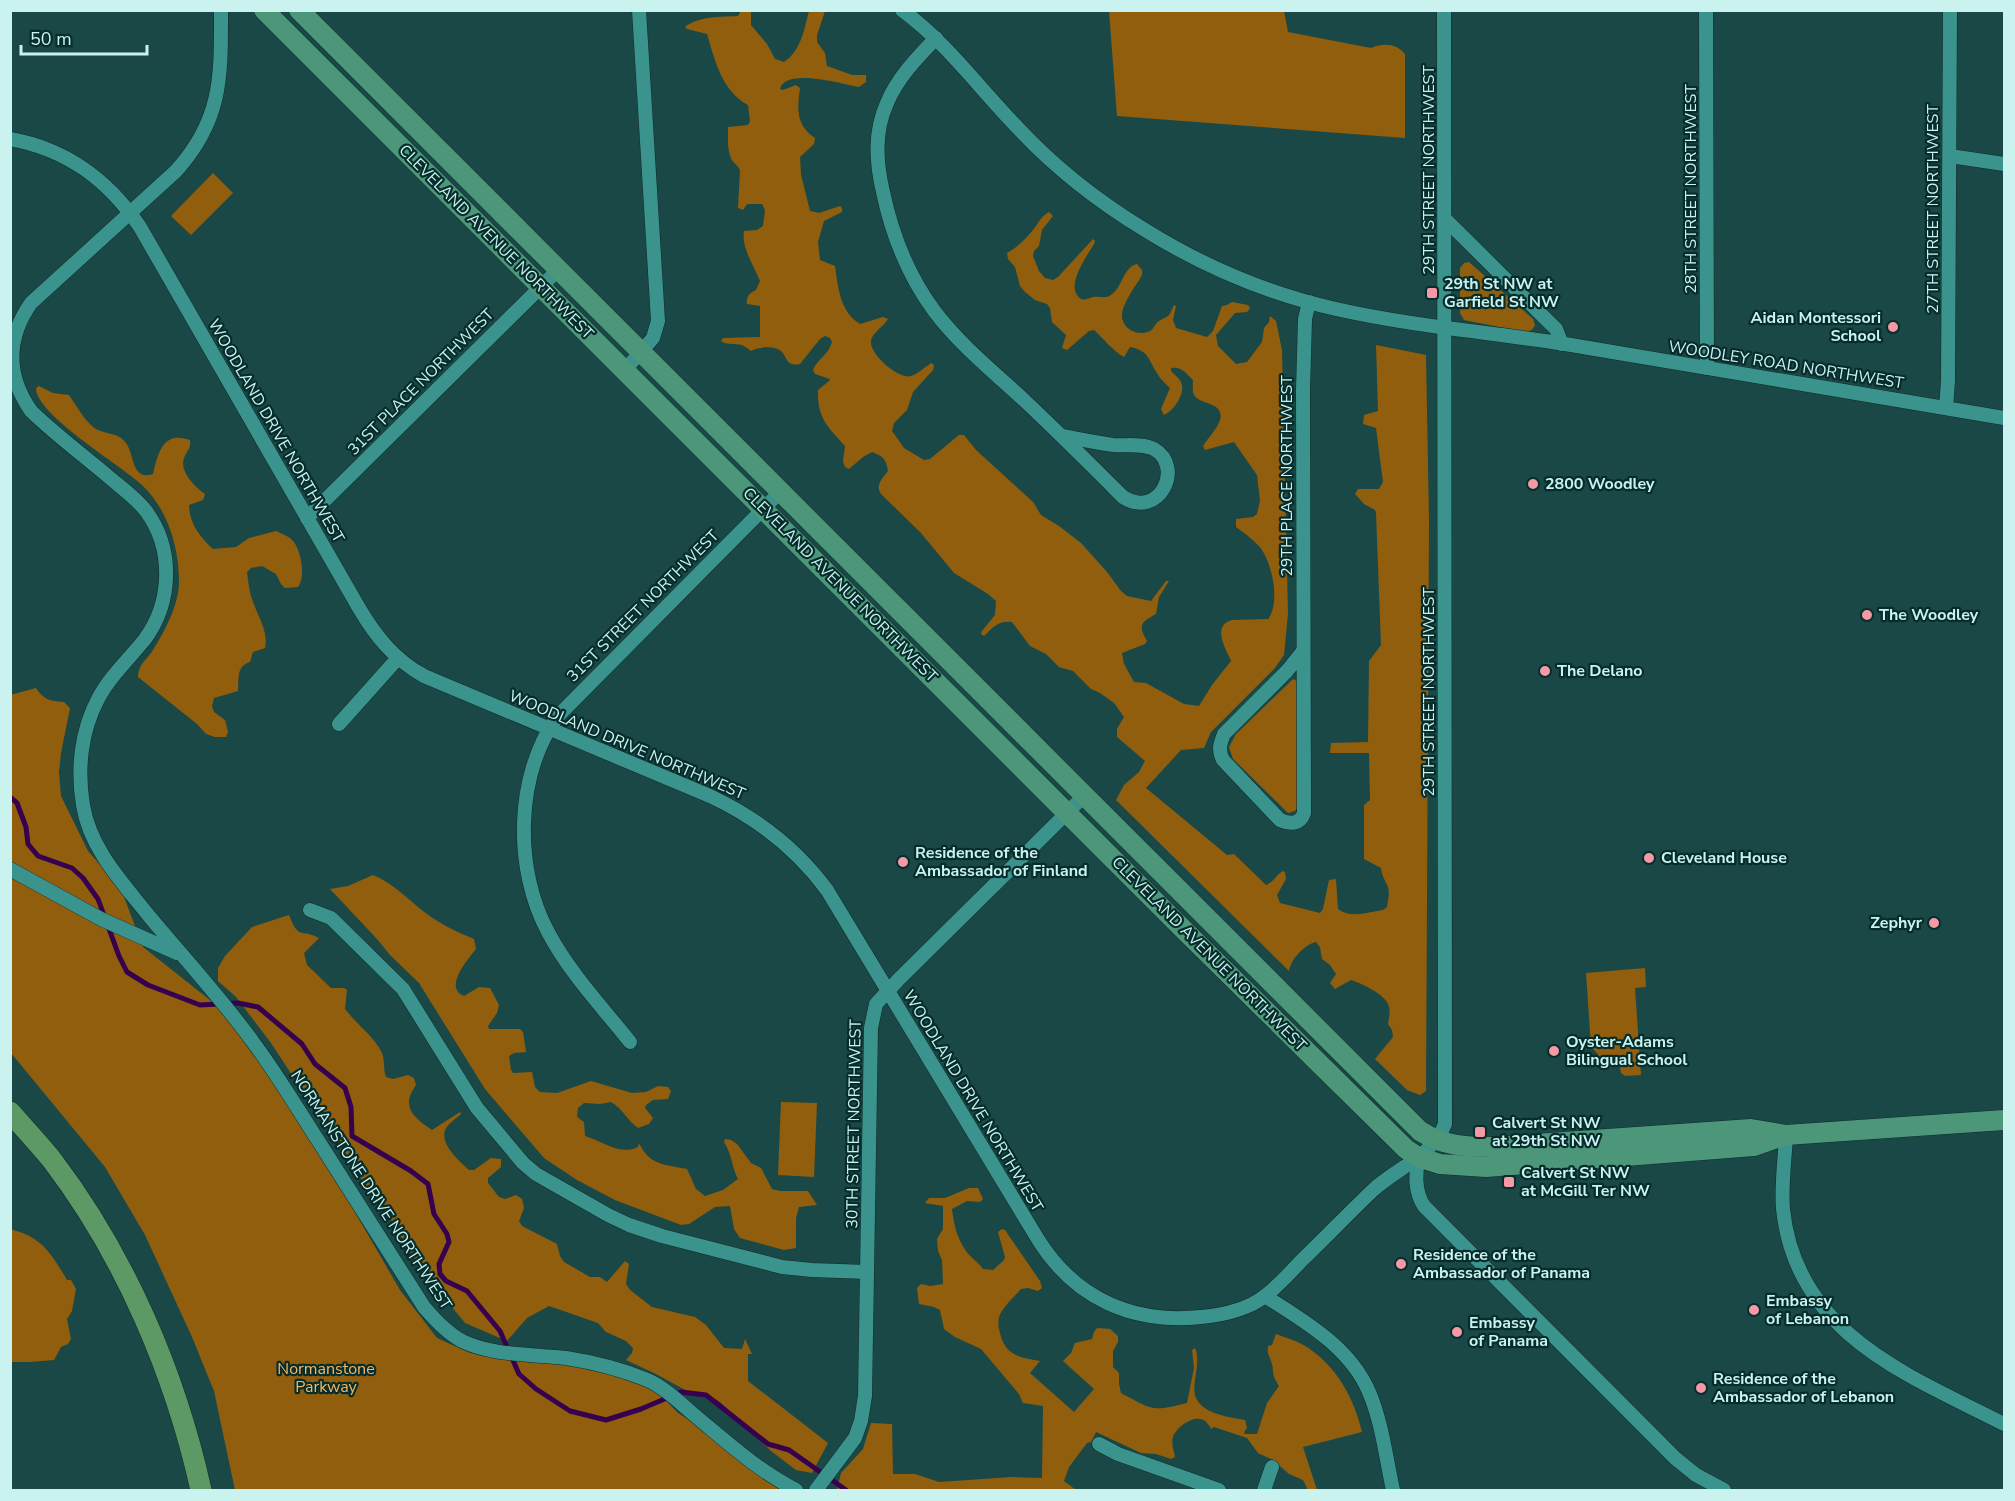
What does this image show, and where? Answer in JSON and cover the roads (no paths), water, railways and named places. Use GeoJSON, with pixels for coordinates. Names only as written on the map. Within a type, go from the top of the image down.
{"type":"FeatureCollection","features":[{"type":"Feature","properties":{"kind":"main road","name":"CLEVELAND AVENUE NORTHWEST"},"geometry":{"type":"LineString","coordinates":[[264,10],[1389,1134],[1418,1157]]}},
{"type":"Feature","properties":{"kind":"main road","name":"CLEVELAND AVENUE NORTHWEST"},"geometry":{"type":"LineString","coordinates":[[299,10],[1415,1127],[1435,1140]]}},
{"type":"Feature","properties":{"kind":"main road"},"geometry":{"type":"LineString","coordinates":[[394,140],[411,123]]}},
{"type":"Feature","properties":{"kind":"main road"},"geometry":{"type":"LineString","coordinates":[[915,661],[933,644]]}},
{"type":"Feature","properties":{"kind":"main road"},"geometry":{"type":"LineString","coordinates":[[1183,929],[1200,912]]}},
{"type":"Feature","properties":{"kind":"main road"},"geometry":{"type":"LineString","coordinates":[[1293,1038],[1310,1021]]}},
{"type":"Feature","properties":{"kind":"main road"},"geometry":{"type":"LineString","coordinates":[[10,1112],[52,1161],[80,1201],[132,1293],[175,1396],[201,1491]]}},
{"type":"Feature","properties":{"kind":"main road"},"geometry":{"type":"LineString","coordinates":[[1435,1140],[1465,1146],[1493,1147],[1754,1146],[1786,1135],[2004,1120]]}},
{"type":"Feature","properties":{"kind":"main road"},"geometry":{"type":"LineString","coordinates":[[1418,1157],[1440,1164],[1467,1167],[1604,1148]]}},
{"type":"Feature","properties":{"kind":"street","name":"NORMANSTONE DRIVE NORTHWEST"},"geometry":{"type":"LineString","coordinates":[[221,10],[220,80],[206,128],[194,148],[176,171],[31,303],[15,333],[12,348],[12,365],[19,392],[31,411],[134,499],[150,519],[164,551],[165,588],[157,618],[142,642],[109,681],[95,704],[83,741],[80,778],[86,819],[100,851],[125,886],[218,996],[277,1077],[424,1307],[442,1326],[456,1337],[472,1345],[500,1352],[590,1362],[649,1380],[772,1478],[796,1491]]}},
{"type":"Feature","properties":{"kind":"street"},"geometry":{"type":"LineString","coordinates":[[624,371],[641,354],[657,330],[639,10]]}},
{"type":"Feature","properties":{"kind":"street","name":"WOODLEY ROAD NORTHWEST"},"geometry":{"type":"LineString","coordinates":[[902,10],[936,38],[1036,146],[1070,176],[1116,211],[1155,236],[1202,261],[1262,286],[1338,310],[1562,344],[2004,418]]}},
{"type":"Feature","properties":{"kind":"street","name":"29TH STREET NORTHWEST"},"geometry":{"type":"LineString","coordinates":[[1265,1296],[1380,1183],[1418,1157],[1435,1140],[1443,1129],[1446,1114],[1444,10]]}},
{"type":"Feature","properties":{"kind":"street","name":"28TH STREET NORTHWEST"},"geometry":{"type":"LineString","coordinates":[[1707,10],[1707,368]]}},
{"type":"Feature","properties":{"kind":"street","name":"27TH STREET NORTHWEST"},"geometry":{"type":"LineString","coordinates":[[1946,408],[1950,10]]}},
{"type":"Feature","properties":{"kind":"street"},"geometry":{"type":"LineString","coordinates":[[936,38],[910,65],[896,84],[881,120],[877,144],[878,167],[893,231],[911,273],[936,313],[968,348],[1123,497],[1140,504],[1157,496],[1165,488],[1167,468],[1162,456],[1154,450],[1144,446],[1107,444],[1062,436]]}},
{"type":"Feature","properties":{"kind":"street","name":"WOODLAND DRIVE NORTHWEST"},"geometry":{"type":"LineString","coordinates":[[10,138],[40,146],[70,160],[110,189],[130,212],[365,619],[398,658],[424,676],[710,796],[744,813],[774,833],[801,859],[818,878],[1039,1241],[1051,1259],[1074,1282],[1098,1299],[1115,1307],[1135,1314],[1166,1318],[1199,1318],[1230,1313],[1265,1296]]}},
{"type":"Feature","properties":{"kind":"street"},"geometry":{"type":"LineString","coordinates":[[1950,156],[2004,164]]}},
{"type":"Feature","properties":{"kind":"street"},"geometry":{"type":"LineString","coordinates":[[1445,219],[1552,324],[1562,344]]}},
{"type":"Feature","properties":{"kind":"street","name":"31ST PLACE NORTHWEST"},"geometry":{"type":"LineString","coordinates":[[308,518],[558,270]]}},
{"type":"Feature","properties":{"kind":"street","name":"29TH PLACE NORTHWEST"},"geometry":{"type":"LineString","coordinates":[[1303,651],[1287,671],[1224,734],[1220,744],[1223,760],[1280,820],[1289,824],[1297,822],[1304,813],[1304,367],[1305,320],[1309,302]]}},
{"type":"Feature","properties":{"kind":"street","name":"31ST STREET NORTHWEST"},"geometry":{"type":"LineString","coordinates":[[630,1042],[560,952],[546,930],[530,886],[524,851],[524,810],[530,779],[548,729],[568,704],[780,492]]}},
{"type":"Feature","properties":{"kind":"street"},"geometry":{"type":"LineString","coordinates":[[339,724],[398,658]]}},
{"type":"Feature","properties":{"kind":"street","name":"30TH STREET NORTHWEST"},"geometry":{"type":"LineString","coordinates":[[820,1486],[855,1438],[861,1421],[865,1396],[872,1028],[876,1004],[1084,796]]}},
{"type":"Feature","properties":{"kind":"street"},"geometry":{"type":"LineString","coordinates":[[10,869],[101,919],[181,955]]}},
{"type":"Feature","properties":{"kind":"street"},"geometry":{"type":"LineString","coordinates":[[310,910],[331,918],[403,989],[477,1108],[523,1163],[536,1174],[608,1215],[662,1236],[782,1267],[867,1272]]}},
{"type":"Feature","properties":{"kind":"street"},"geometry":{"type":"LineString","coordinates":[[1786,1135],[1783,1197],[1787,1230],[1802,1273],[1822,1306],[1850,1336],[1877,1357],[2004,1424]]}},
{"type":"Feature","properties":{"kind":"street"},"geometry":{"type":"LineString","coordinates":[[1418,1157],[1416,1182],[1418,1195],[1424,1206],[1675,1458],[1696,1475],[1724,1491]]}},
{"type":"Feature","properties":{"kind":"street"},"geometry":{"type":"LineString","coordinates":[[1265,1296],[1323,1335],[1347,1358],[1362,1378],[1374,1408],[1393,1491]]}},
{"type":"Feature","properties":{"kind":"street"},"geometry":{"type":"LineString","coordinates":[[1099,1444],[1118,1454],[1220,1491]]}},
{"type":"Feature","properties":{"kind":"street"},"geometry":{"type":"LineString","coordinates":[[1264,1491],[1272,1467]]}},
{"type":"Feature","properties":{"kind":"waterway"},"geometry":{"type":"LineString","coordinates":[[10,797],[17,803],[26,827],[28,844],[38,856],[72,868],[83,878],[98,899],[127,972],[148,985],[200,1005],[238,1003],[258,1007],[302,1044],[315,1064],[345,1088],[351,1107],[352,1136],[411,1171],[428,1184],[434,1214],[447,1234],[449,1242],[439,1264],[440,1274],[446,1281],[467,1291],[500,1331],[519,1374],[536,1389],[570,1411],[606,1420],[641,1409],[681,1392],[706,1395],[768,1444],[789,1450],[846,1490]]}},
{"type":"Feature","properties":{"kind":"place","name":"29th St NW at Garfield St NW"},"geometry":{"type":"Point","coordinates":[1432,293]}},
{"type":"Feature","properties":{"kind":"place","name":"Aidan Montessori School"},"geometry":{"type":"Point","coordinates":[1893,327]}},
{"type":"Feature","properties":{"kind":"place","name":"2800 Woodley"},"geometry":{"type":"Point","coordinates":[1533,484]}},
{"type":"Feature","properties":{"kind":"place","name":"The Woodley"},"geometry":{"type":"Point","coordinates":[1867,615]}},
{"type":"Feature","properties":{"kind":"place","name":"The Delano"},"geometry":{"type":"Point","coordinates":[1545,671]}},
{"type":"Feature","properties":{"kind":"place","name":"Cleveland House"},"geometry":{"type":"Point","coordinates":[1649,858]}},
{"type":"Feature","properties":{"kind":"place","name":"Residence of the Ambassador of Finland"},"geometry":{"type":"Point","coordinates":[903,862]}},
{"type":"Feature","properties":{"kind":"place","name":"Zephyr"},"geometry":{"type":"Point","coordinates":[1934,923]}},
{"type":"Feature","properties":{"kind":"place","name":"Oyster-Adams Bilingual School"},"geometry":{"type":"Point","coordinates":[1554,1051]}},
{"type":"Feature","properties":{"kind":"place","name":"Calvert St NW at 29th St NW"},"geometry":{"type":"Point","coordinates":[1480,1132]}},
{"type":"Feature","properties":{"kind":"place","name":"Calvert St NW at McGill Ter NW"},"geometry":{"type":"Point","coordinates":[1509,1182]}},
{"type":"Feature","properties":{"kind":"place","name":"Residence of the Ambassador of Panama"},"geometry":{"type":"Point","coordinates":[1401,1264]}},
{"type":"Feature","properties":{"kind":"place","name":"Embassy of Lebanon"},"geometry":{"type":"Point","coordinates":[1754,1310]}},
{"type":"Feature","properties":{"kind":"place","name":"Embassy of Panama"},"geometry":{"type":"Point","coordinates":[1457,1332]}},
{"type":"Feature","properties":{"kind":"place","name":"Residence of the Ambassador of Lebanon"},"geometry":{"type":"Point","coordinates":[1701,1388]}},
{"type":"Feature","properties":{"kind":"park label","name":"Normanstone Parkway"},"geometry":{"type":"Point","coordinates":[326,1378]}}]}
